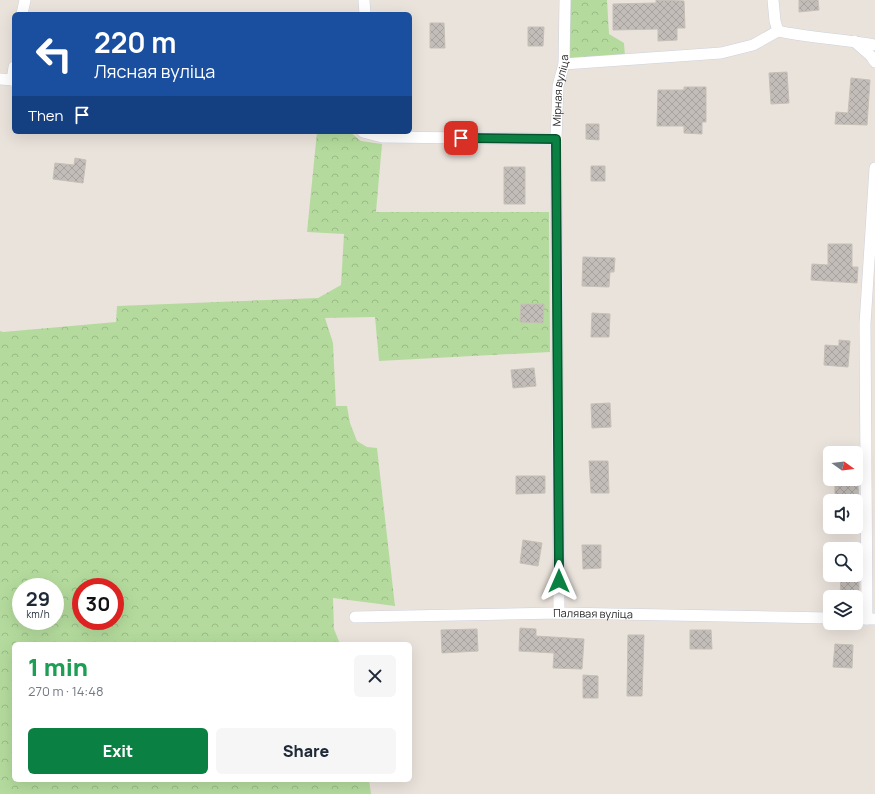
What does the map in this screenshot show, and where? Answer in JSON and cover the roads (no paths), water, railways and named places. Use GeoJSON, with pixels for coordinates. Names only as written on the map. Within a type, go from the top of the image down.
{"type":"FeatureCollection","features":[{"type":"Feature","properties":{"kind":"street"},"geometry":{"type":"LineString","coordinates":[[22,12],[25,0]]}},
{"type":"Feature","properties":{"kind":"street"},"geometry":{"type":"LineString","coordinates":[[364,0],[365,12]]}},
{"type":"Feature","properties":{"kind":"street","name":"Мірная вуліца"},"geometry":{"type":"LineString","coordinates":[[559,613],[556,139],[558,86],[564,64],[565,0]]}},
{"type":"Feature","properties":{"kind":"street"},"geometry":{"type":"LineString","coordinates":[[773,0],[775,21],[778,31]]}},
{"type":"Feature","properties":{"kind":"street"},"geometry":{"type":"LineString","coordinates":[[564,64],[721,53],[753,45],[778,31],[804,36],[854,41],[875,45]]}},
{"type":"Feature","properties":{"kind":"street"},"geometry":{"type":"LineString","coordinates":[[854,41],[871,56],[875,62]]}},
{"type":"Feature","properties":{"kind":"street"},"geometry":{"type":"LineString","coordinates":[[0,79],[12,80]]}},
{"type":"Feature","properties":{"kind":"street"},"geometry":{"type":"LineString","coordinates":[[371,134],[382,137],[556,139]]}},
{"type":"Feature","properties":{"kind":"street"},"geometry":{"type":"LineString","coordinates":[[871,619],[865,324],[875,168]]}},
{"type":"Feature","properties":{"kind":"street","name":"Палявая вуліца"},"geometry":{"type":"LineString","coordinates":[[355,616],[559,613],[823,618]]}}]}
